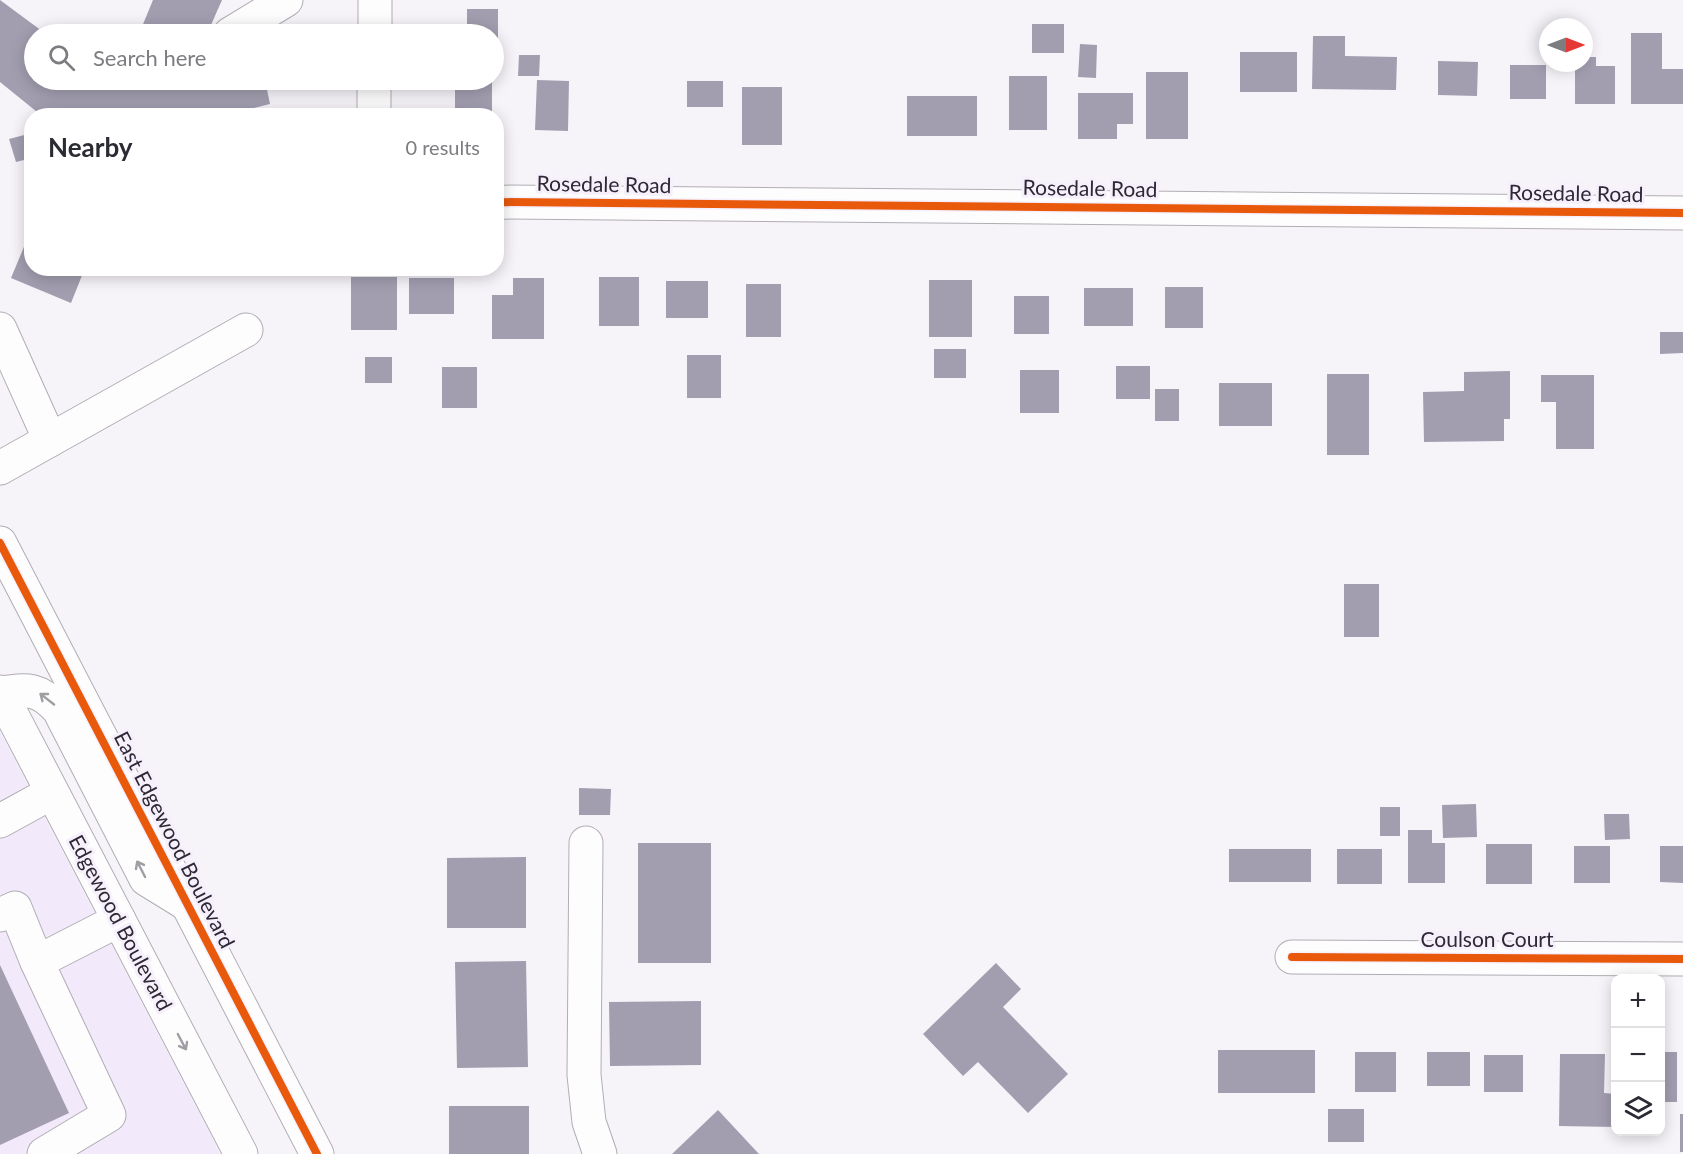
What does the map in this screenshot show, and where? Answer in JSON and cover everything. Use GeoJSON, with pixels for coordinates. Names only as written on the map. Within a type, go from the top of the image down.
{"type":"FeatureCollection","features":[{"type":"Feature","properties":{"kind":"street"},"geometry":{"type":"LineString","coordinates":[[246,24],[286,0]]}},
{"type":"Feature","properties":{"kind":"street"},"geometry":{"type":"LineString","coordinates":[[375,0],[375,24]]}},
{"type":"Feature","properties":{"kind":"street"},"geometry":{"type":"LineString","coordinates":[[374,90],[374,108]]}},
{"type":"Feature","properties":{"kind":"street","name":"Rosedale Road"},"geometry":{"type":"LineString","coordinates":[[504,202],[1683,213]]}},
{"type":"Feature","properties":{"kind":"street"},"geometry":{"type":"LineString","coordinates":[[0,329],[50,440]]}},
{"type":"Feature","properties":{"kind":"street"},"geometry":{"type":"LineString","coordinates":[[0,468],[246,330]]}},
{"type":"Feature","properties":{"kind":"street","name":"East Edgewood Boulevard"},"geometry":{"type":"LineString","coordinates":[[0,543],[317,1154]]}},
{"type":"Feature","properties":{"kind":"street"},"geometry":{"type":"LineString","coordinates":[[0,693],[28,689],[46,695],[59,710],[146,879],[186,904]]}},
{"type":"Feature","properties":{"kind":"street","name":"Edgewood Boulevard"},"geometry":{"type":"LineString","coordinates":[[0,693],[13,745],[51,793],[241,1154]]}},
{"type":"Feature","properties":{"kind":"street"},"geometry":{"type":"LineString","coordinates":[[0,821],[51,793]]}},
{"type":"Feature","properties":{"kind":"street"},"geometry":{"type":"LineString","coordinates":[[586,843],[584,1075],[589,1122],[600,1154]]}},
{"type":"Feature","properties":{"kind":"street"},"geometry":{"type":"LineString","coordinates":[[0,915],[15,908],[37,962],[109,1115],[44,1154]]}},
{"type":"Feature","properties":{"kind":"street"},"geometry":{"type":"LineString","coordinates":[[37,962],[119,920]]}},
{"type":"Feature","properties":{"kind":"street","name":"Coulson Court"},"geometry":{"type":"LineString","coordinates":[[1292,957],[1683,958]]}},
{"type":"Feature","properties":{"kind":"shaded area"},"geometry":{"type":"Polygon","coordinates":[[[0,732],[207,1128],[220,1154],[0,1154],[0,732]]]}},
{"type":"Feature","properties":{"kind":"building"},"geometry":{"type":"Polygon","coordinates":[[[0,0],[32,24],[24,24],[24,90],[267,90],[270,104],[254,108],[32,108],[0,82],[0,0]]]}},
{"type":"Feature","properties":{"kind":"building"},"geometry":{"type":"Polygon","coordinates":[[[153,0],[222,0],[211,24],[143,24],[153,0]]]}},
{"type":"Feature","properties":{"kind":"building"},"geometry":{"type":"Polygon","coordinates":[[[467,9],[498,9],[498,24],[467,24],[467,9]]]}},
{"type":"Feature","properties":{"kind":"building"},"geometry":{"type":"Polygon","coordinates":[[[1032,24],[1064,24],[1064,53],[1032,53],[1032,24]]]}},
{"type":"Feature","properties":{"kind":"building"},"geometry":{"type":"Polygon","coordinates":[[[1631,33],[1662,33],[1662,69],[1683,69],[1683,104],[1631,104],[1631,33]]]}},
{"type":"Feature","properties":{"kind":"building"},"geometry":{"type":"Polygon","coordinates":[[[1313,36],[1345,36],[1345,56],[1397,57],[1396,90],[1312,89],[1313,36]]]}},
{"type":"Feature","properties":{"kind":"building"},"geometry":{"type":"Polygon","coordinates":[[[1080,44],[1097,45],[1096,78],[1078,77],[1080,44]]]}},
{"type":"Feature","properties":{"kind":"building"},"geometry":{"type":"Polygon","coordinates":[[[1240,52],[1297,52],[1297,92],[1240,92],[1240,52]]]}},
{"type":"Feature","properties":{"kind":"building"},"geometry":{"type":"Polygon","coordinates":[[[519,55],[540,55],[539,76],[518,76],[519,55]]]}},
{"type":"Feature","properties":{"kind":"building"},"geometry":{"type":"Polygon","coordinates":[[[1593,57],[1596,57],[1596,66],[1615,66],[1615,104],[1575,104],[1575,72],[1593,72],[1593,57]]]}},
{"type":"Feature","properties":{"kind":"building"},"geometry":{"type":"Polygon","coordinates":[[[1438,61],[1478,62],[1477,96],[1438,95],[1438,61]]]}},
{"type":"Feature","properties":{"kind":"building"},"geometry":{"type":"Polygon","coordinates":[[[1510,65],[1539,65],[1539,72],[1546,72],[1546,99],[1510,99],[1510,65]]]}},
{"type":"Feature","properties":{"kind":"building"},"geometry":{"type":"Polygon","coordinates":[[[1146,72],[1188,72],[1188,139],[1146,139],[1146,72]]]}},
{"type":"Feature","properties":{"kind":"building"},"geometry":{"type":"Polygon","coordinates":[[[1009,76],[1047,76],[1047,130],[1009,130],[1009,76]]]}},
{"type":"Feature","properties":{"kind":"building"},"geometry":{"type":"Polygon","coordinates":[[[537,80],[569,81],[568,131],[535,130],[537,80]]]}},
{"type":"Feature","properties":{"kind":"building"},"geometry":{"type":"Polygon","coordinates":[[[687,81],[723,81],[723,107],[687,107],[687,81]]]}},
{"type":"Feature","properties":{"kind":"building"},"geometry":{"type":"Polygon","coordinates":[[[742,87],[782,87],[782,145],[742,145],[742,87]]]}},
{"type":"Feature","properties":{"kind":"building"},"geometry":{"type":"Polygon","coordinates":[[[455,90],[492,90],[492,108],[455,108],[455,90]]]}},
{"type":"Feature","properties":{"kind":"building"},"geometry":{"type":"Polygon","coordinates":[[[1078,93],[1133,93],[1133,124],[1117,124],[1117,139],[1078,139],[1078,93]]]}},
{"type":"Feature","properties":{"kind":"building"},"geometry":{"type":"Polygon","coordinates":[[[907,96],[977,96],[977,136],[907,136],[907,96]]]}},
{"type":"Feature","properties":{"kind":"building"},"geometry":{"type":"Polygon","coordinates":[[[24,135],[24,160],[16,162],[9,139],[24,135]]]}},
{"type":"Feature","properties":{"kind":"building"},"geometry":{"type":"Polygon","coordinates":[[[24,247],[24,276],[82,276],[71,303],[11,278],[24,247]]]}},
{"type":"Feature","properties":{"kind":"building"},"geometry":{"type":"Polygon","coordinates":[[[351,277],[397,277],[397,330],[351,330],[351,277]]]}},
{"type":"Feature","properties":{"kind":"building"},"geometry":{"type":"Polygon","coordinates":[[[599,277],[639,277],[639,326],[599,326],[599,277]]]}},
{"type":"Feature","properties":{"kind":"building"},"geometry":{"type":"Polygon","coordinates":[[[409,278],[454,278],[454,314],[409,314],[409,278]]]}},
{"type":"Feature","properties":{"kind":"building"},"geometry":{"type":"Polygon","coordinates":[[[513,278],[544,278],[544,339],[492,339],[492,295],[513,295],[513,278]]]}},
{"type":"Feature","properties":{"kind":"building"},"geometry":{"type":"Polygon","coordinates":[[[929,280],[972,280],[972,337],[929,337],[929,280]]]}},
{"type":"Feature","properties":{"kind":"building"},"geometry":{"type":"Polygon","coordinates":[[[666,281],[708,281],[708,318],[666,318],[666,281]]]}},
{"type":"Feature","properties":{"kind":"building"},"geometry":{"type":"Polygon","coordinates":[[[746,284],[781,284],[781,337],[746,337],[746,284]]]}},
{"type":"Feature","properties":{"kind":"building"},"geometry":{"type":"Polygon","coordinates":[[[1165,287],[1203,287],[1203,328],[1165,328],[1165,287]]]}},
{"type":"Feature","properties":{"kind":"building"},"geometry":{"type":"Polygon","coordinates":[[[1084,288],[1133,288],[1133,326],[1084,326],[1084,288]]]}},
{"type":"Feature","properties":{"kind":"building"},"geometry":{"type":"Polygon","coordinates":[[[1014,296],[1049,296],[1049,334],[1014,334],[1014,296]]]}},
{"type":"Feature","properties":{"kind":"building"},"geometry":{"type":"Polygon","coordinates":[[[1660,332],[1683,332],[1683,353],[1660,354],[1660,332]]]}},
{"type":"Feature","properties":{"kind":"building"},"geometry":{"type":"Polygon","coordinates":[[[934,349],[966,349],[966,378],[934,378],[934,349]]]}},
{"type":"Feature","properties":{"kind":"building"},"geometry":{"type":"Polygon","coordinates":[[[687,355],[721,355],[721,398],[687,398],[687,355]]]}},
{"type":"Feature","properties":{"kind":"building"},"geometry":{"type":"Polygon","coordinates":[[[365,357],[392,357],[392,383],[365,383],[365,357]]]}},
{"type":"Feature","properties":{"kind":"building"},"geometry":{"type":"Polygon","coordinates":[[[1116,366],[1150,366],[1150,399],[1116,399],[1116,366]]]}},
{"type":"Feature","properties":{"kind":"building"},"geometry":{"type":"Polygon","coordinates":[[[442,367],[477,367],[477,408],[442,408],[442,367]]]}},
{"type":"Feature","properties":{"kind":"building"},"geometry":{"type":"Polygon","coordinates":[[[1020,370],[1059,370],[1059,413],[1020,413],[1020,370]]]}},
{"type":"Feature","properties":{"kind":"building"},"geometry":{"type":"Polygon","coordinates":[[[1510,371],[1510,419],[1504,419],[1504,441],[1424,442],[1423,392],[1464,391],[1464,372],[1510,371]]]}},
{"type":"Feature","properties":{"kind":"building"},"geometry":{"type":"Polygon","coordinates":[[[1327,374],[1369,374],[1369,455],[1327,455],[1327,374]]]}},
{"type":"Feature","properties":{"kind":"building"},"geometry":{"type":"Polygon","coordinates":[[[1541,375],[1594,375],[1594,449],[1556,449],[1556,402],[1541,402],[1541,375]]]}},
{"type":"Feature","properties":{"kind":"building"},"geometry":{"type":"Polygon","coordinates":[[[1219,383],[1272,383],[1272,426],[1219,426],[1219,383]]]}},
{"type":"Feature","properties":{"kind":"building"},"geometry":{"type":"Polygon","coordinates":[[[1155,389],[1179,389],[1179,421],[1155,421],[1155,389]]]}},
{"type":"Feature","properties":{"kind":"building"},"geometry":{"type":"Polygon","coordinates":[[[1344,584],[1379,584],[1379,637],[1344,637],[1344,584]]]}},
{"type":"Feature","properties":{"kind":"building"},"geometry":{"type":"Polygon","coordinates":[[[579,788],[611,789],[610,815],[579,815],[579,788]]]}},
{"type":"Feature","properties":{"kind":"building"},"geometry":{"type":"Polygon","coordinates":[[[1476,804],[1477,837],[1443,838],[1442,805],[1476,804]]]}},
{"type":"Feature","properties":{"kind":"building"},"geometry":{"type":"Polygon","coordinates":[[[1380,807],[1400,807],[1400,836],[1380,836],[1380,807]]]}},
{"type":"Feature","properties":{"kind":"building"},"geometry":{"type":"Polygon","coordinates":[[[1604,814],[1629,814],[1630,839],[1605,840],[1604,814]]]}},
{"type":"Feature","properties":{"kind":"building"},"geometry":{"type":"Polygon","coordinates":[[[1408,830],[1432,830],[1432,843],[1445,843],[1445,883],[1408,883],[1408,830]]]}},
{"type":"Feature","properties":{"kind":"building"},"geometry":{"type":"Polygon","coordinates":[[[638,843],[711,843],[711,963],[638,963],[638,843]]]}},
{"type":"Feature","properties":{"kind":"building"},"geometry":{"type":"Polygon","coordinates":[[[1486,844],[1532,844],[1532,884],[1486,884],[1486,844]]]}},
{"type":"Feature","properties":{"kind":"building"},"geometry":{"type":"Polygon","coordinates":[[[1574,846],[1610,846],[1610,883],[1574,883],[1574,846]]]}},
{"type":"Feature","properties":{"kind":"building"},"geometry":{"type":"Polygon","coordinates":[[[1660,846],[1683,846],[1683,883],[1660,882],[1660,846]]]}},
{"type":"Feature","properties":{"kind":"building"},"geometry":{"type":"Polygon","coordinates":[[[1229,849],[1311,849],[1311,882],[1229,882],[1229,849]]]}},
{"type":"Feature","properties":{"kind":"building"},"geometry":{"type":"Polygon","coordinates":[[[1337,849],[1382,849],[1382,884],[1337,884],[1337,849]]]}},
{"type":"Feature","properties":{"kind":"building"},"geometry":{"type":"Polygon","coordinates":[[[526,857],[526,928],[447,928],[447,858],[526,857]]]}},
{"type":"Feature","properties":{"kind":"building"},"geometry":{"type":"Polygon","coordinates":[[[526,961],[528,1067],[457,1068],[455,962],[526,961]]]}},
{"type":"Feature","properties":{"kind":"building"},"geometry":{"type":"Polygon","coordinates":[[[996,963],[1021,989],[1003,1007],[1068,1074],[1028,1113],[978,1062],[963,1076],[923,1034],[996,963]]]}},
{"type":"Feature","properties":{"kind":"building"},"geometry":{"type":"Polygon","coordinates":[[[0,965],[69,1113],[0,1145],[0,965]]]}},
{"type":"Feature","properties":{"kind":"building"},"geometry":{"type":"Polygon","coordinates":[[[701,1001],[701,1065],[610,1066],[609,1002],[701,1001]]]}},
{"type":"Feature","properties":{"kind":"building"},"geometry":{"type":"Polygon","coordinates":[[[1218,1050],[1315,1050],[1315,1093],[1218,1093],[1218,1050]]]}},
{"type":"Feature","properties":{"kind":"building"},"geometry":{"type":"Polygon","coordinates":[[[1355,1052],[1396,1052],[1396,1092],[1355,1092],[1355,1052]]]}},
{"type":"Feature","properties":{"kind":"building"},"geometry":{"type":"Polygon","coordinates":[[[1427,1052],[1470,1052],[1470,1086],[1427,1086],[1427,1052]]]}},
{"type":"Feature","properties":{"kind":"building"},"geometry":{"type":"Polygon","coordinates":[[[1665,1052],[1677,1052],[1677,1102],[1665,1102],[1665,1052]]]}},
{"type":"Feature","properties":{"kind":"building"},"geometry":{"type":"Polygon","coordinates":[[[1560,1054],[1605,1054],[1604,1093],[1611,1094],[1611,1127],[1559,1126],[1560,1054]]]}},
{"type":"Feature","properties":{"kind":"building"},"geometry":{"type":"Polygon","coordinates":[[[1484,1055],[1523,1055],[1523,1092],[1484,1092],[1484,1055]]]}},
{"type":"Feature","properties":{"kind":"building"},"geometry":{"type":"Polygon","coordinates":[[[449,1106],[529,1106],[529,1154],[449,1154],[449,1106]]]}},
{"type":"Feature","properties":{"kind":"building"},"geometry":{"type":"Polygon","coordinates":[[[1328,1109],[1364,1109],[1364,1142],[1328,1142],[1328,1109]]]}},
{"type":"Feature","properties":{"kind":"building"},"geometry":{"type":"Polygon","coordinates":[[[718,1110],[759,1154],[672,1154],[718,1110]]]}},
{"type":"Feature","properties":{"kind":"building"},"geometry":{"type":"Polygon","coordinates":[[[1680,1114],[1683,1114],[1683,1152],[1680,1152],[1680,1114]]]}},
{"type":"Feature","properties":{"kind":"cycle path"},"geometry":{"type":"LineString","coordinates":[[504,202],[1683,213]]}},
{"type":"Feature","properties":{"kind":"cycle path"},"geometry":{"type":"LineString","coordinates":[[0,543],[317,1154]]}},
{"type":"Feature","properties":{"kind":"cycle path"},"geometry":{"type":"LineString","coordinates":[[1292,957],[1683,959]]}}]}
